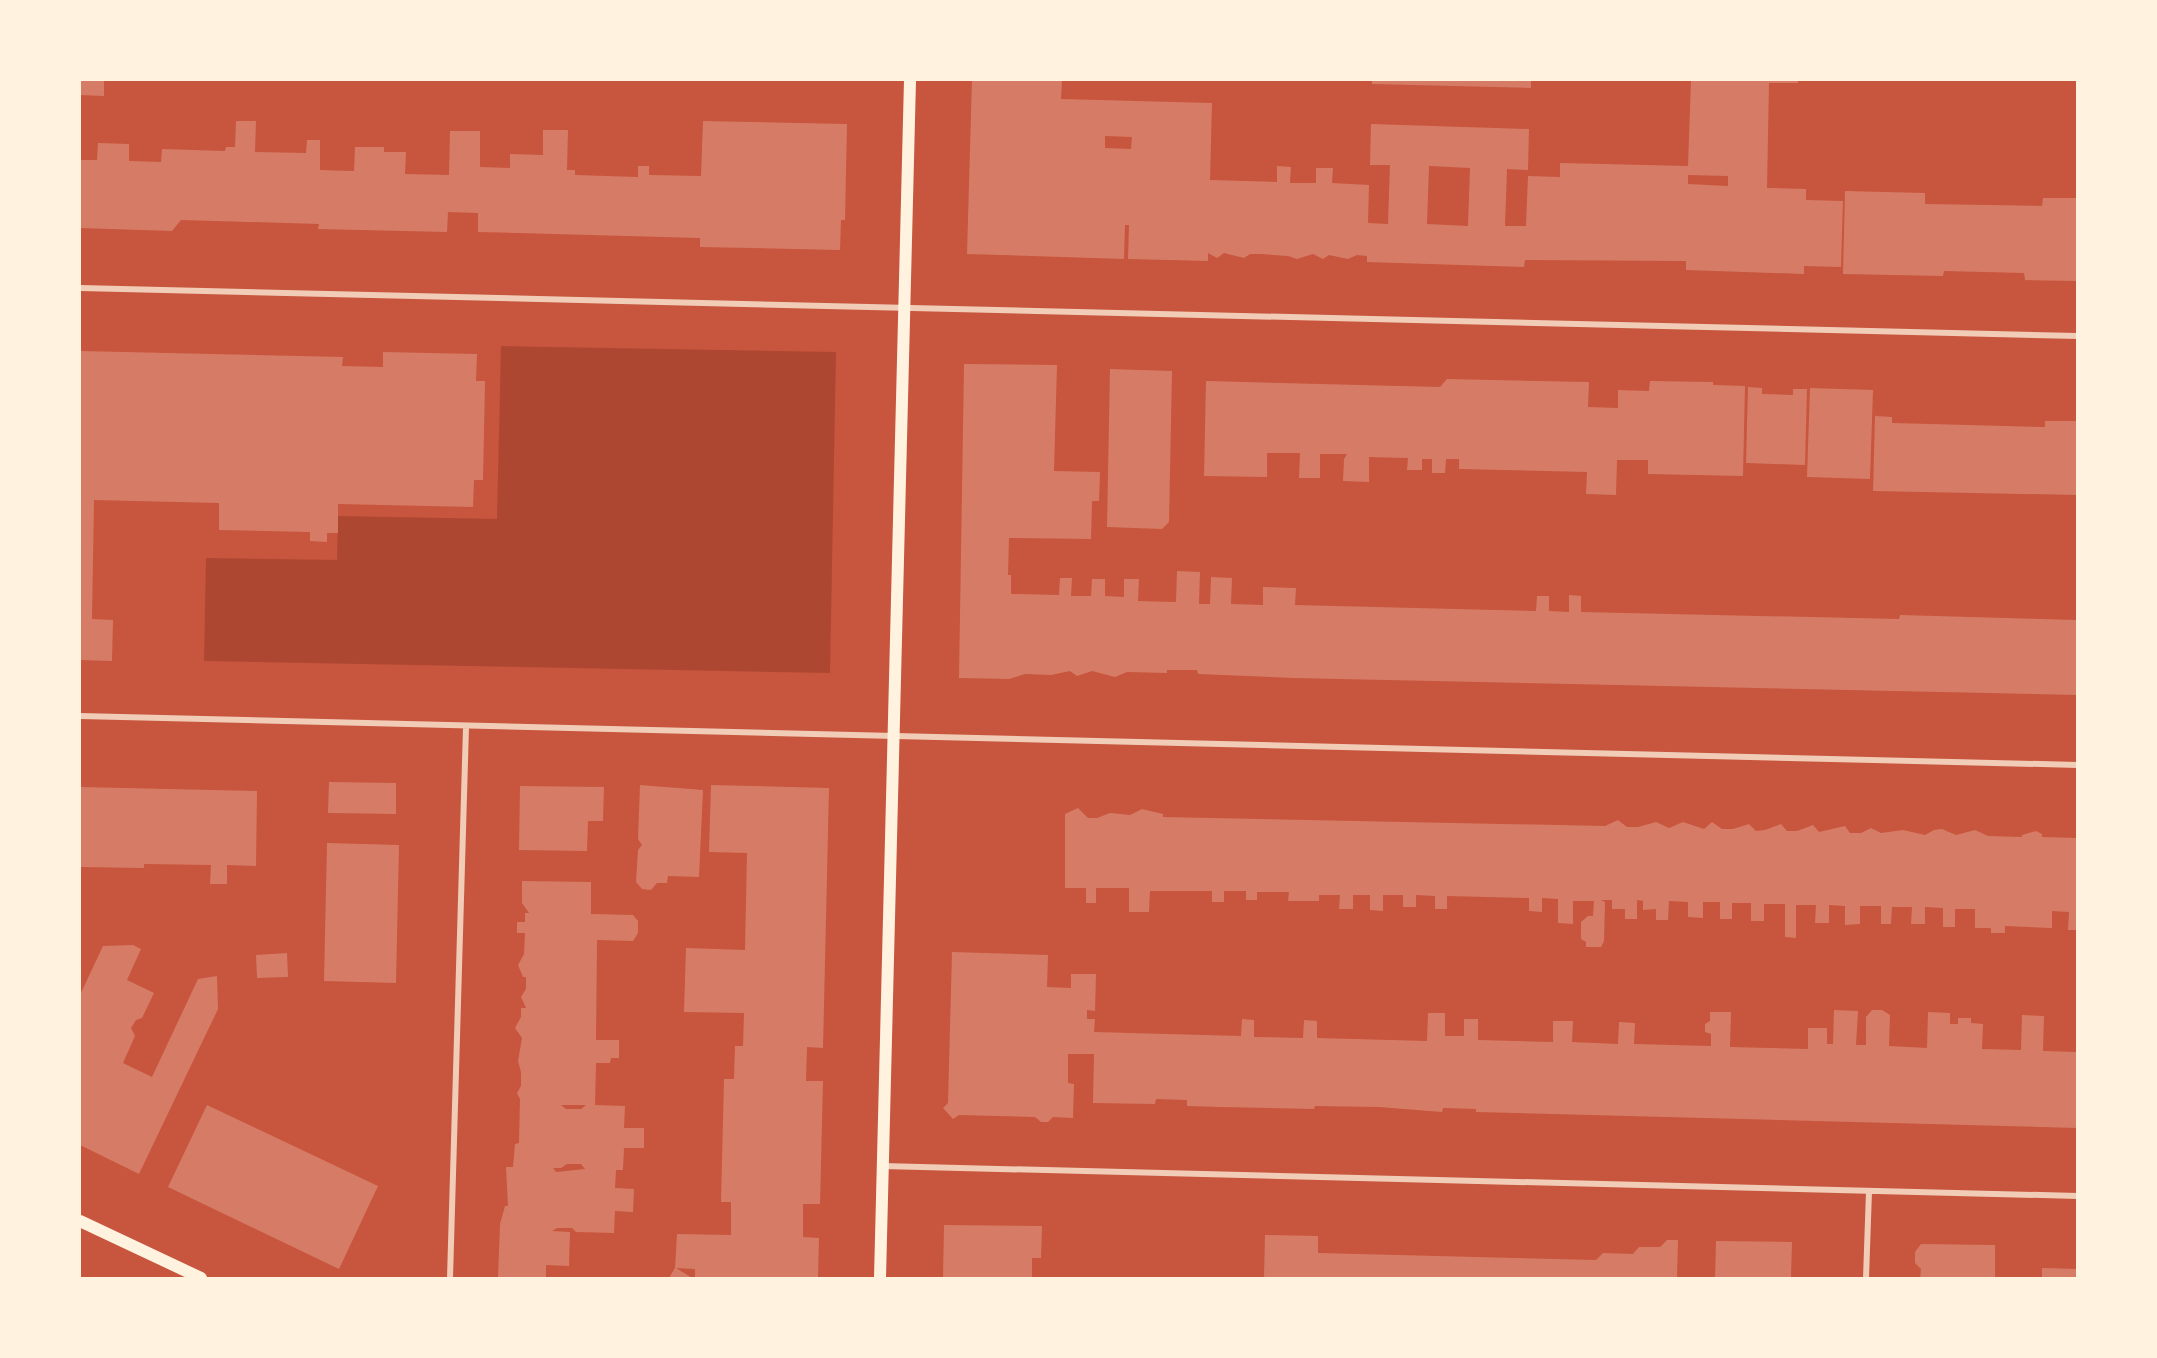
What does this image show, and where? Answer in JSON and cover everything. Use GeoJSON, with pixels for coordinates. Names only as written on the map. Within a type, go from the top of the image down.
{"type":"FeatureCollection","features":[{"type":"Feature","properties":{"kind":"main road"},"geometry":{"type":"LineString","coordinates":[[880,1278],[910,80]]}},
{"type":"Feature","properties":{"kind":"main road"},"geometry":{"type":"LineString","coordinates":[[80,1221],[201,1278]]}},
{"type":"Feature","properties":{"kind":"street"},"geometry":{"type":"LineString","coordinates":[[80,288],[2078,336]]}},
{"type":"Feature","properties":{"kind":"street"},"geometry":{"type":"LineString","coordinates":[[80,716],[2078,765]]}},
{"type":"Feature","properties":{"kind":"street"},"geometry":{"type":"LineString","coordinates":[[450,1278],[466,727]]}},
{"type":"Feature","properties":{"kind":"street"},"geometry":{"type":"LineString","coordinates":[[882,1166],[2078,1196]]}},
{"type":"Feature","properties":{"kind":"street"},"geometry":{"type":"LineString","coordinates":[[1866,1278],[1869,1191]]}},
{"type":"Feature","properties":{"kind":"shaded area"},"geometry":{"type":"Polygon","coordinates":[[[501,346],[836,352],[830,673],[204,661],[206,558],[337,560],[338,516],[497,519],[501,346]]]}},
{"type":"Feature","properties":{"kind":"building"},"geometry":{"type":"Polygon","coordinates":[[[80,80],[104,80],[104,96],[80,95],[80,80]]]}},
{"type":"Feature","properties":{"kind":"building"},"geometry":{"type":"Polygon","coordinates":[[[972,80],[1062,80],[1061,99],[1212,103],[1210,180],[1277,182],[1277,166],[1291,167],[1290,183],[1316,183],[1316,168],[1333,168],[1332,183],[1369,185],[1368,223],[1388,224],[1390,165],[1370,165],[1371,124],[1529,129],[1528,170],[1507,169],[1505,226],[1526,226],[1528,176],[1560,177],[1560,163],[1688,166],[1691,80],[1798,80],[1798,83],[1769,83],[1767,188],[1806,189],[1806,200],[1843,201],[1841,267],[1804,266],[1804,274],[1686,270],[1686,261],[1525,260],[1524,267],[1367,262],[1367,256],[1357,255],[1348,259],[1329,255],[1323,259],[1313,254],[1297,259],[1261,254],[1250,254],[1244,258],[1224,253],[1217,258],[1208,253],[1208,261],[1128,259],[1129,225],[1125,225],[1124,259],[967,254],[972,80]],[[1105,136],[1105,148],[1131,149],[1132,137],[1105,136]],[[1429,166],[1427,224],[1468,226],[1470,168],[1429,166]],[[1688,175],[1688,184],[1728,186],[1728,176],[1688,175]]]}},
{"type":"Feature","properties":{"kind":"building"},"geometry":{"type":"Polygon","coordinates":[[[1372,80],[1531,80],[1531,88],[1372,84],[1372,80]]]}},
{"type":"Feature","properties":{"kind":"building"},"geometry":{"type":"Polygon","coordinates":[[[236,121],[256,121],[255,152],[306,153],[307,140],[320,140],[320,170],[354,171],[355,147],[384,147],[384,152],[406,152],[405,174],[449,175],[450,131],[480,131],[480,167],[510,168],[510,154],[543,155],[543,130],[568,130],[567,170],[575,170],[575,175],[638,177],[638,166],[649,166],[649,175],[701,176],[703,121],[847,124],[845,220],[841,220],[840,250],[700,247],[700,238],[478,232],[478,213],[448,212],[447,232],[318,229],[319,224],[181,220],[172,231],[80,228],[80,160],[97,160],[98,143],[129,144],[129,161],[161,162],[162,149],[225,151],[226,147],[235,147],[236,121]]]}},
{"type":"Feature","properties":{"kind":"building"},"geometry":{"type":"Polygon","coordinates":[[[1845,191],[1925,193],[1925,204],[2042,206],[2043,198],[2078,198],[2078,281],[2025,280],[2024,273],[1944,271],[1943,276],[1843,274],[1845,191]]]}},
{"type":"Feature","properties":{"kind":"building"},"geometry":{"type":"Polygon","coordinates":[[[80,351],[343,357],[342,366],[383,367],[383,352],[477,354],[476,381],[485,381],[483,480],[474,480],[473,507],[338,504],[338,533],[327,533],[327,542],[310,541],[310,532],[219,530],[219,503],[94,500],[92,619],[113,620],[112,661],[80,660],[80,351]]]}},
{"type":"Feature","properties":{"kind":"building"},"geometry":{"type":"Polygon","coordinates":[[[964,364],[1057,365],[1054,471],[1100,472],[1099,501],[1092,501],[1091,539],[1009,538],[1008,575],[1011,575],[1011,594],[1059,595],[1060,578],[1072,578],[1071,596],[1091,596],[1092,579],[1105,579],[1105,596],[1124,597],[1124,579],[1139,579],[1138,601],[1176,602],[1177,571],[1200,572],[1199,604],[1210,604],[1211,577],[1232,578],[1231,604],[1263,605],[1263,587],[1296,588],[1295,605],[1536,611],[1537,596],[1549,596],[1549,611],[1569,612],[1569,595],[1581,596],[1581,612],[1899,619],[1900,615],[2078,620],[2078,695],[1294,678],[1198,674],[1197,670],[1167,670],[1167,673],[1127,672],[1115,677],[1092,671],[1077,676],[1070,671],[1051,675],[1025,674],[1009,679],[959,678],[964,364]]]}},
{"type":"Feature","properties":{"kind":"building"},"geometry":{"type":"Polygon","coordinates":[[[1110,369],[1172,371],[1169,522],[1162,529],[1107,527],[1110,369]]]}},
{"type":"Feature","properties":{"kind":"building"},"geometry":{"type":"Polygon","coordinates":[[[1447,379],[1589,382],[1588,407],[1618,408],[1618,390],[1649,391],[1650,381],[1713,382],[1713,385],[1745,386],[1743,476],[1648,474],[1648,460],[1617,460],[1616,495],[1586,494],[1587,472],[1459,469],[1459,459],[1446,459],[1445,473],[1432,473],[1432,459],[1422,459],[1422,470],[1407,470],[1408,458],[1369,457],[1369,482],[1343,481],[1344,459],[1347,454],[1320,454],[1320,478],[1299,478],[1300,453],[1267,453],[1267,477],[1204,476],[1206,381],[1440,387],[1447,379]]]}},
{"type":"Feature","properties":{"kind":"building"},"geometry":{"type":"Polygon","coordinates":[[[1748,387],[1762,388],[1762,394],[1793,395],[1793,389],[1807,389],[1805,465],[1746,463],[1748,387]]]}},
{"type":"Feature","properties":{"kind":"building"},"geometry":{"type":"Polygon","coordinates":[[[1810,388],[1873,390],[1870,479],[1807,477],[1810,388]]]}},
{"type":"Feature","properties":{"kind":"building"},"geometry":{"type":"Polygon","coordinates":[[[1875,416],[1892,417],[1892,423],[2045,427],[2045,421],[2078,421],[2078,495],[1873,491],[1875,416]]]}},
{"type":"Feature","properties":{"kind":"building"},"geometry":{"type":"Polygon","coordinates":[[[329,782],[396,783],[396,814],[328,813],[329,782]]]}},
{"type":"Feature","properties":{"kind":"building"},"geometry":{"type":"Polygon","coordinates":[[[640,785],[703,790],[699,877],[668,876],[667,883],[657,883],[651,890],[642,889],[636,882],[638,850],[642,845],[638,839],[640,785]]]}},
{"type":"Feature","properties":{"kind":"building"},"geometry":{"type":"Polygon","coordinates":[[[711,785],[829,788],[823,1048],[807,1047],[806,1081],[823,1081],[820,1204],[803,1204],[803,1237],[819,1238],[818,1278],[695,1278],[695,1269],[676,1268],[692,1278],[669,1278],[675,1268],[677,1234],[731,1235],[731,1202],[721,1202],[724,1079],[734,1079],[735,1046],[743,1046],[744,1013],[684,1012],[686,948],[745,950],[747,853],[709,852],[711,785]]]}},
{"type":"Feature","properties":{"kind":"building"},"geometry":{"type":"Polygon","coordinates":[[[520,786],[604,787],[603,821],[588,821],[587,851],[519,850],[520,786]]]}},
{"type":"Feature","properties":{"kind":"building"},"geometry":{"type":"Polygon","coordinates":[[[80,787],[257,791],[256,866],[227,865],[227,884],[210,884],[211,865],[144,864],[144,868],[80,867],[80,787]]]}},
{"type":"Feature","properties":{"kind":"building"},"geometry":{"type":"Polygon","coordinates":[[[1078,808],[1088,818],[1097,818],[1110,813],[1130,815],[1142,809],[1163,814],[1163,817],[1605,826],[1618,820],[1627,827],[1638,827],[1656,822],[1669,828],[1683,822],[1704,829],[1712,822],[1722,829],[1733,829],[1749,824],[1756,831],[1781,824],[1787,831],[1797,831],[1813,825],[1819,832],[1845,826],[1850,833],[1861,833],[1871,828],[1881,833],[1903,830],[1925,835],[1942,829],[1956,835],[1975,830],[1988,836],[2022,837],[2022,835],[2036,831],[2042,834],[2042,837],[2078,838],[2078,930],[2068,930],[2069,912],[2052,911],[2052,928],[2005,926],[2005,933],[1991,933],[1991,928],[1975,928],[1975,909],[1955,909],[1955,927],[1943,927],[1943,908],[1925,907],[1925,924],[1911,924],[1912,907],[1892,907],[1891,924],[1881,924],[1881,906],[1860,906],[1860,924],[1845,925],[1845,906],[1829,905],[1829,923],[1815,923],[1816,905],[1796,905],[1796,938],[1785,937],[1785,904],[1764,904],[1764,921],[1751,921],[1751,903],[1732,903],[1732,919],[1720,919],[1720,902],[1703,902],[1703,918],[1688,917],[1688,902],[1669,901],[1668,920],[1656,920],[1656,909],[1643,910],[1643,901],[1637,900],[1637,919],[1625,919],[1625,909],[1612,909],[1612,900],[1601,900],[1605,902],[1604,941],[1601,947],[1586,947],[1586,942],[1581,939],[1581,922],[1588,916],[1593,916],[1594,901],[1573,901],[1573,924],[1558,923],[1558,899],[1542,898],[1542,912],[1529,911],[1529,898],[1447,896],[1447,909],[1435,909],[1435,896],[1416,895],[1416,907],[1403,907],[1403,895],[1383,895],[1383,911],[1370,910],[1370,895],[1353,895],[1353,909],[1339,909],[1340,895],[1319,895],[1319,901],[1288,901],[1289,892],[1257,892],[1257,900],[1246,900],[1246,891],[1224,891],[1224,902],[1212,902],[1212,891],[1150,891],[1149,912],[1129,912],[1129,888],[1096,888],[1096,903],[1086,903],[1086,888],[1065,888],[1065,814],[1078,808]]]}},
{"type":"Feature","properties":{"kind":"building"},"geometry":{"type":"Polygon","coordinates":[[[327,843],[399,845],[396,983],[324,981],[327,843]]]}},
{"type":"Feature","properties":{"kind":"building"},"geometry":{"type":"Polygon","coordinates":[[[522,881],[591,882],[591,914],[633,915],[638,921],[638,933],[633,941],[597,940],[596,1040],[619,1040],[619,1058],[611,1058],[610,1063],[596,1063],[595,1105],[625,1106],[624,1128],[644,1128],[644,1148],[624,1148],[623,1170],[616,1170],[615,1188],[634,1189],[633,1212],[615,1211],[614,1233],[576,1232],[572,1228],[557,1228],[552,1231],[570,1232],[569,1266],[546,1265],[546,1278],[498,1278],[500,1224],[505,1206],[508,1206],[506,1167],[513,1167],[515,1144],[519,1143],[520,1099],[517,1093],[521,1086],[518,1061],[522,1038],[515,1028],[521,1017],[521,1008],[526,1008],[521,997],[526,989],[526,977],[523,977],[518,965],[524,954],[525,933],[517,933],[517,922],[525,922],[525,913],[529,913],[522,903],[522,881]],[[561,1105],[566,1109],[581,1109],[586,1105],[561,1105]],[[567,1164],[561,1168],[553,1168],[556,1172],[585,1169],[581,1164],[567,1164]]]}},
{"type":"Feature","properties":{"kind":"building"},"geometry":{"type":"Polygon","coordinates":[[[133,945],[141,949],[127,980],[154,993],[142,1018],[136,1020],[131,1028],[135,1036],[123,1063],[152,1077],[198,979],[217,976],[218,1009],[139,1174],[80,1145],[80,995],[103,946],[133,945]]]}},
{"type":"Feature","properties":{"kind":"building"},"geometry":{"type":"Polygon","coordinates":[[[952,952],[1048,955],[1047,987],[1071,988],[1071,974],[1096,974],[1095,1011],[1087,1010],[1087,1019],[1095,1019],[1094,1032],[1241,1036],[1242,1019],[1254,1020],[1254,1037],[1303,1038],[1304,1020],[1317,1021],[1317,1038],[1427,1041],[1428,1013],[1445,1013],[1445,1036],[1464,1036],[1464,1019],[1478,1019],[1478,1040],[1553,1042],[1553,1021],[1573,1021],[1572,1042],[1618,1044],[1619,1022],[1635,1023],[1634,1044],[1711,1046],[1711,1034],[1705,1032],[1705,1024],[1710,1021],[1710,1012],[1731,1012],[1730,1047],[1808,1049],[1808,1028],[1827,1028],[1827,1044],[1833,1044],[1834,1010],[1858,1011],[1856,1045],[1866,1045],[1866,1017],[1872,1010],[1882,1010],[1890,1015],[1889,1046],[1927,1048],[1928,1012],[1950,1013],[1950,1024],[1958,1024],[1958,1018],[1971,1018],[1971,1023],[1983,1024],[1982,1049],[2021,1050],[2022,1015],[2044,1016],[2043,1051],[2078,1052],[2078,1128],[1476,1112],[1476,1109],[1443,1108],[1442,1112],[1379,1107],[1315,1106],[1314,1109],[1187,1106],[1187,1100],[1156,1099],[1155,1104],[1093,1103],[1094,1054],[1068,1054],[1068,1083],[1074,1084],[1073,1118],[1053,1117],[1048,1122],[1041,1122],[1035,1117],[959,1115],[953,1119],[943,1108],[948,1103],[952,952]]]}},
{"type":"Feature","properties":{"kind":"building"},"geometry":{"type":"Polygon","coordinates":[[[287,953],[288,977],[257,978],[256,955],[287,953]]]}},
{"type":"Feature","properties":{"kind":"building"},"geometry":{"type":"Polygon","coordinates":[[[207,1105],[378,1186],[339,1269],[168,1187],[207,1105]]]}},
{"type":"Feature","properties":{"kind":"building"},"geometry":{"type":"Polygon","coordinates":[[[944,1225],[1042,1226],[1041,1258],[1032,1258],[1032,1278],[943,1278],[944,1225]]]}},
{"type":"Feature","properties":{"kind":"building"},"geometry":{"type":"Polygon","coordinates":[[[1265,1235],[1318,1236],[1318,1253],[1596,1260],[1603,1253],[1633,1254],[1639,1247],[1660,1247],[1667,1240],[1678,1240],[1677,1278],[1264,1278],[1265,1235]]]}},
{"type":"Feature","properties":{"kind":"building"},"geometry":{"type":"Polygon","coordinates":[[[1716,1241],[1792,1242],[1791,1278],[1715,1278],[1716,1241]]]}},
{"type":"Feature","properties":{"kind":"building"},"geometry":{"type":"Polygon","coordinates":[[[1921,1244],[1995,1245],[1995,1278],[1920,1278],[1921,1269],[1915,1263],[1915,1252],[1921,1244]]]}},
{"type":"Feature","properties":{"kind":"building"},"geometry":{"type":"Polygon","coordinates":[[[2042,1268],[2078,1269],[2078,1278],[2042,1278],[2042,1268]]]}}]}
